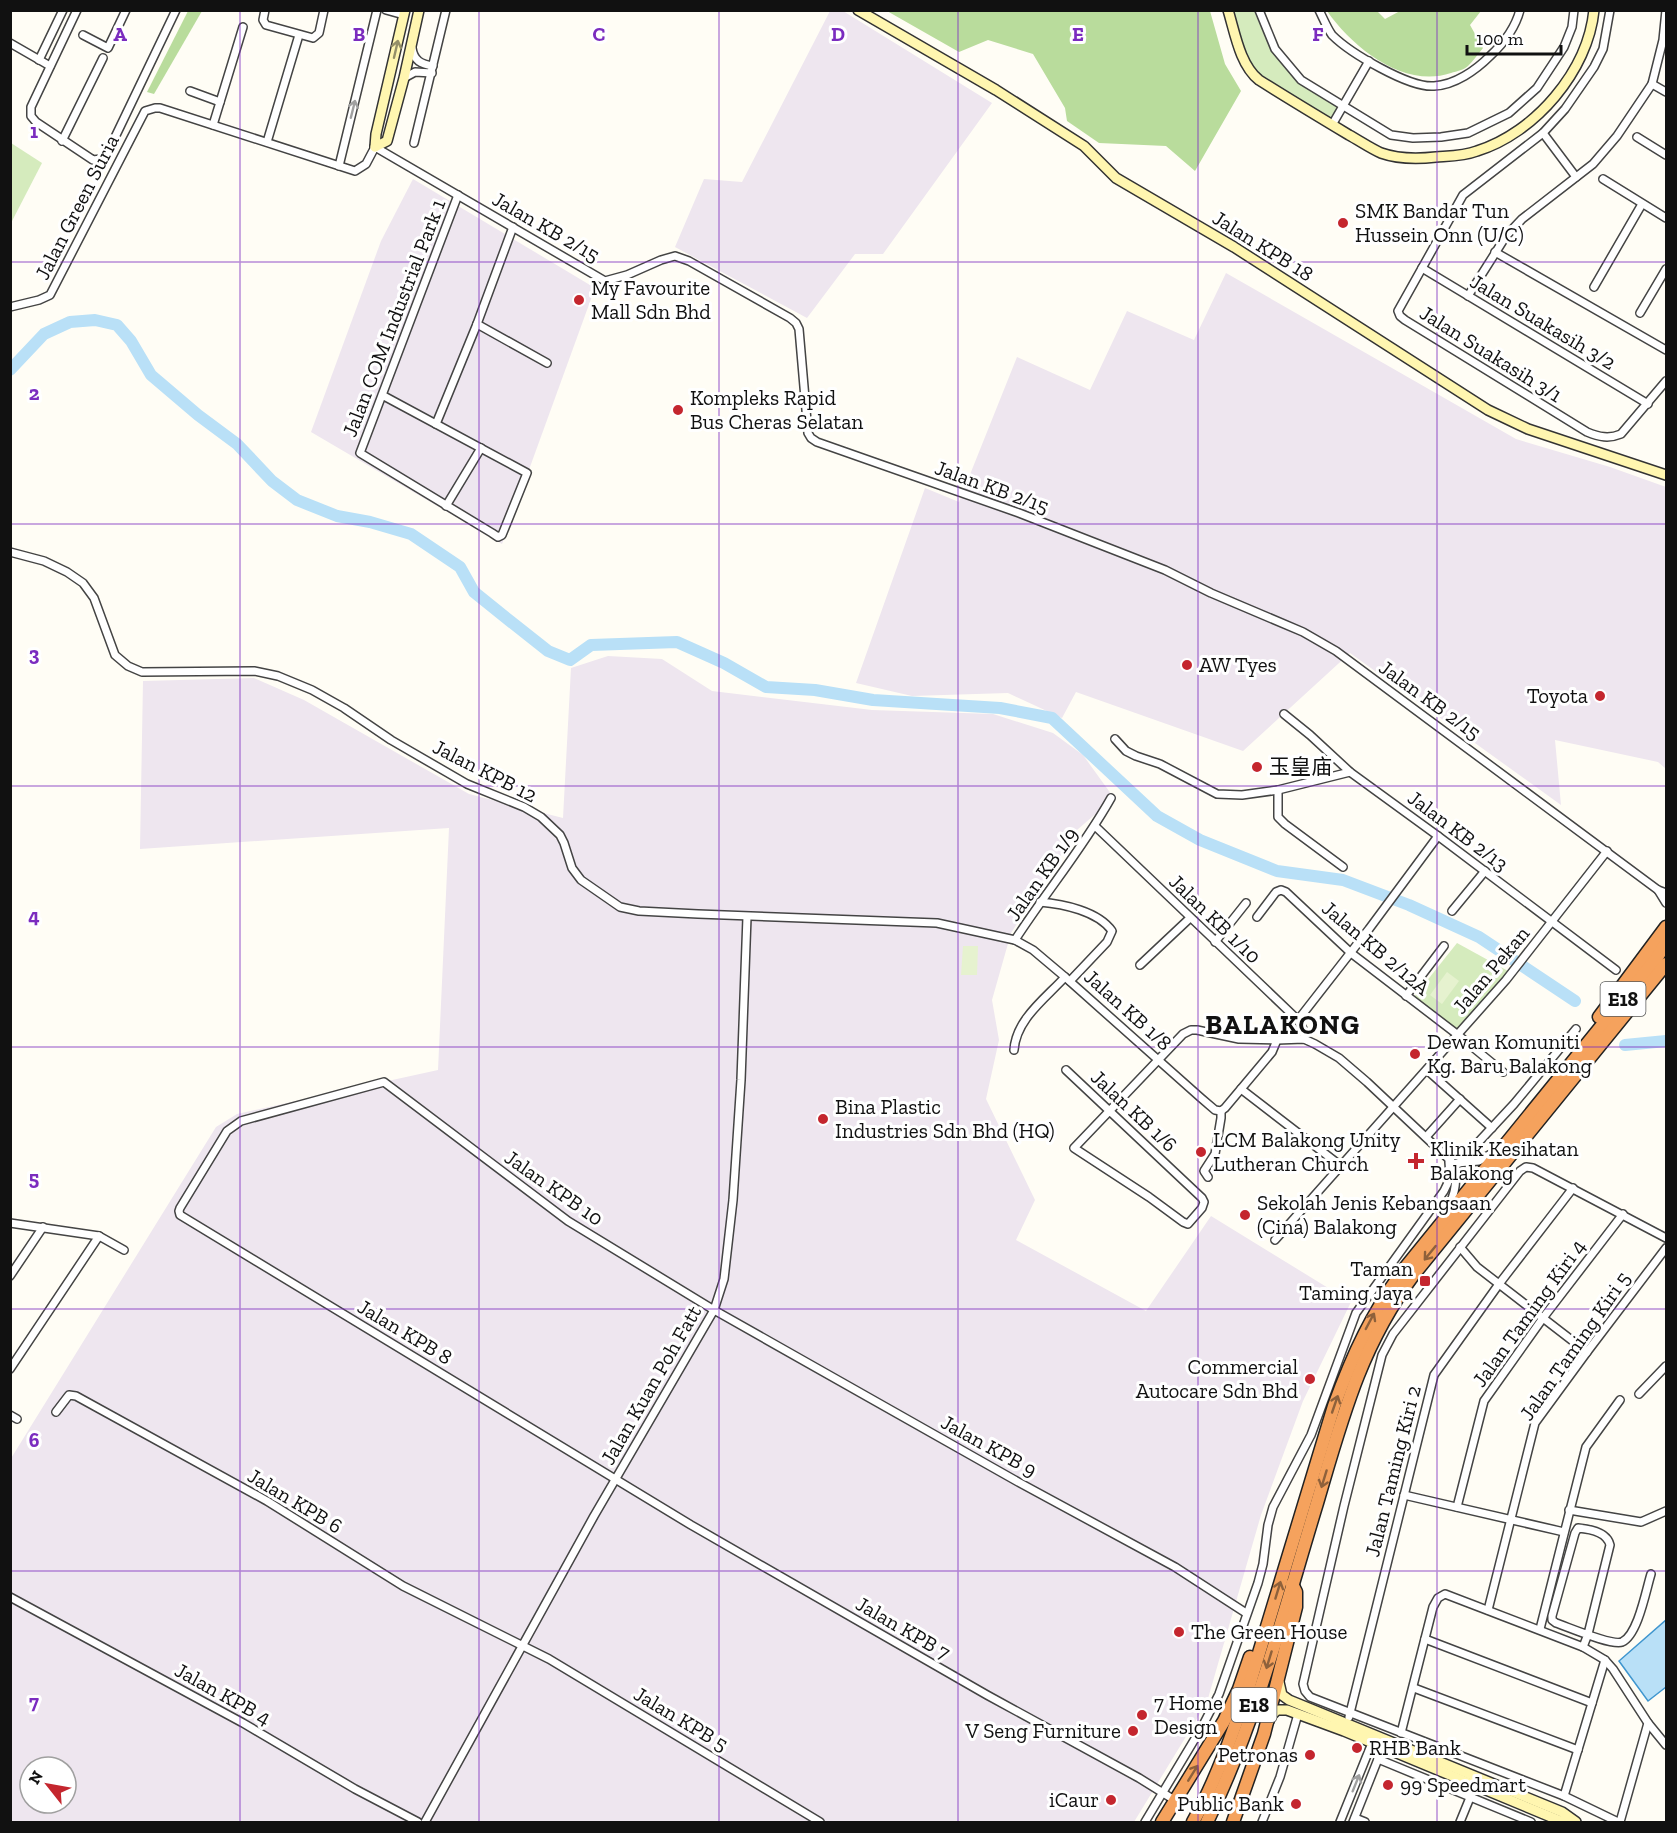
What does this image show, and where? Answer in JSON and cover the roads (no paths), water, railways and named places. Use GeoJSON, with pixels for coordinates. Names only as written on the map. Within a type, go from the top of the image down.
{"type":"FeatureCollection","features":[{"type":"Feature","properties":{"kind":"highway"},"geometry":{"type":"LineString","coordinates":[[1578,1055],[1595,1022],[1666,927]]}},
{"type":"Feature","properties":{"kind":"highway","name":"E18"},"geometry":{"type":"LineString","coordinates":[[1193,1822],[1234,1728],[1266,1632],[1334,1406],[1349,1365],[1371,1319],[1386,1294],[1436,1229],[1666,943]]}},
{"type":"Feature","properties":{"kind":"highway","name":"E18"},"geometry":{"type":"LineString","coordinates":[[1207,1822],[1246,1731],[1342,1416],[1367,1352],[1394,1300],[1511,1152],[1666,964]]}},
{"type":"Feature","properties":{"kind":"highway"},"geometry":{"type":"LineString","coordinates":[[1645,992],[1666,976]]}},
{"type":"Feature","properties":{"kind":"highway"},"geometry":{"type":"LineString","coordinates":[[1233,1822],[1264,1734],[1296,1607],[1296,1592],[1292,1584]]}},
{"type":"Feature","properties":{"kind":"highway"},"geometry":{"type":"LineString","coordinates":[[1162,1822],[1224,1721],[1239,1689],[1252,1650],[1266,1632]]}},
{"type":"Feature","properties":{"kind":"street"},"geometry":{"type":"LineString","coordinates":[[39,60],[63,10]]}},
{"type":"Feature","properties":{"kind":"street"},"geometry":{"type":"LineString","coordinates":[[77,10],[31,107],[31,116],[62,141],[93,160],[106,156],[176,10]]}},
{"type":"Feature","properties":{"kind":"street"},"geometry":{"type":"LineString","coordinates":[[83,35],[108,48],[126,10]]}},
{"type":"Feature","properties":{"kind":"street"},"geometry":{"type":"LineString","coordinates":[[265,10],[263,23],[313,38],[319,33],[324,10]]}},
{"type":"Feature","properties":{"kind":"street"},"geometry":{"type":"LineString","coordinates":[[339,166],[376,10]]}},
{"type":"Feature","properties":{"kind":"street"},"geometry":{"type":"LineString","coordinates":[[243,27],[214,121],[267,142],[355,171],[366,164],[375,147],[376,134],[405,13],[386,10]]}},
{"type":"Feature","properties":{"kind":"street"},"geometry":{"type":"LineString","coordinates":[[375,147],[387,141],[419,10]]}},
{"type":"Feature","properties":{"kind":"street"},"geometry":{"type":"LineString","coordinates":[[414,143],[446,10]]}},
{"type":"Feature","properties":{"kind":"street","name":"Jalan KPB 18"},"geometry":{"type":"LineString","coordinates":[[858,10],[996,90],[1084,146],[1116,178],[1234,247],[1488,410],[1528,429],[1666,476]]}},
{"type":"Feature","properties":{"kind":"street"},"geometry":{"type":"LineString","coordinates":[[1228,10],[1250,73],[1332,125],[1382,153],[1410,158],[1453,156],[1475,152],[1492,145],[1537,116],[1556,97],[1583,52],[1592,27],[1594,10]]}},
{"type":"Feature","properties":{"kind":"street"},"geometry":{"type":"LineString","coordinates":[[1259,10],[1275,49],[1300,80],[1391,135],[1432,137],[1468,133],[1509,113],[1532,93],[1564,47],[1572,27],[1574,10]]}},
{"type":"Feature","properties":{"kind":"street"},"geometry":{"type":"LineString","coordinates":[[1319,10],[1331,33],[1348,48],[1393,74],[1416,84],[1435,86],[1456,80],[1479,67],[1499,48],[1516,24],[1520,10]]}},
{"type":"Feature","properties":{"kind":"street","name":"Jalan Suakasih 3/1"},"geometry":{"type":"LineString","coordinates":[[1610,10],[1603,49],[1594,67],[1565,110],[1544,133],[1463,195],[1398,311],[1400,316],[1587,432],[1605,437],[1621,434],[1666,381]]}},
{"type":"Feature","properties":{"kind":"street"},"geometry":{"type":"LineString","coordinates":[[1468,296],[1506,236],[1522,219],[1593,164],[1617,136],[1652,84],[1663,40],[1666,10]]}},
{"type":"Feature","properties":{"kind":"street"},"geometry":{"type":"LineString","coordinates":[[267,142],[299,35]]}},
{"type":"Feature","properties":{"kind":"street"},"geometry":{"type":"LineString","coordinates":[[10,43],[50,66]]}},
{"type":"Feature","properties":{"kind":"street"},"geometry":{"type":"LineString","coordinates":[[411,46],[413,55],[418,61],[433,70]]}},
{"type":"Feature","properties":{"kind":"street"},"geometry":{"type":"LineString","coordinates":[[62,141],[103,58]]}},
{"type":"Feature","properties":{"kind":"street"},"geometry":{"type":"LineString","coordinates":[[1332,125],[1369,61]]}},
{"type":"Feature","properties":{"kind":"street"},"geometry":{"type":"LineString","coordinates":[[404,78],[415,72],[433,70]]}},
{"type":"Feature","properties":{"kind":"street"},"geometry":{"type":"LineString","coordinates":[[1652,84],[1666,92]]}},
{"type":"Feature","properties":{"kind":"street"},"geometry":{"type":"LineString","coordinates":[[190,92],[220,102]]}},
{"type":"Feature","properties":{"kind":"street","name":"Jalan Green Suria"},"geometry":{"type":"LineString","coordinates":[[10,306],[39,300],[50,295],[145,111],[160,108],[214,121]]}},
{"type":"Feature","properties":{"kind":"street"},"geometry":{"type":"LineString","coordinates":[[1544,133],[1576,177]]}},
{"type":"Feature","properties":{"kind":"street"},"geometry":{"type":"LineString","coordinates":[[1637,137],[1666,154]]}},
{"type":"Feature","properties":{"kind":"street","name":"Jalan KB 2/15"},"geometry":{"type":"LineString","coordinates":[[375,147],[605,281],[675,256],[689,261],[790,318],[799,329],[808,433],[817,442],[1019,513],[1165,570],[1211,593],[1304,632],[1336,651],[1658,890],[1666,893]]}},
{"type":"Feature","properties":{"kind":"street"},"geometry":{"type":"LineString","coordinates":[[1603,179],[1666,218]]}},
{"type":"Feature","properties":{"kind":"street","name":"Jalan COM Industrial Park 1"},"geometry":{"type":"LineString","coordinates":[[446,506],[360,453],[458,195]]}},
{"type":"Feature","properties":{"kind":"street"},"geometry":{"type":"LineString","coordinates":[[1594,287],[1642,204]]}},
{"type":"Feature","properties":{"kind":"street"},"geometry":{"type":"LineString","coordinates":[[436,424],[513,227]]}},
{"type":"Feature","properties":{"kind":"street"},"geometry":{"type":"LineString","coordinates":[[1495,252],[1666,350]]}},
{"type":"Feature","properties":{"kind":"street","name":"Jalan Suakasih 3/2"},"geometry":{"type":"LineString","coordinates":[[1422,268],[1648,404]]}},
{"type":"Feature","properties":{"kind":"street"},"geometry":{"type":"LineString","coordinates":[[1640,314],[1666,269]]}},
{"type":"Feature","properties":{"kind":"street"},"geometry":{"type":"LineString","coordinates":[[477,324],[547,363]]}},
{"type":"Feature","properties":{"kind":"street"},"geometry":{"type":"LineString","coordinates":[[382,395],[481,448],[527,473],[502,535],[498,537],[446,506],[481,448]]}},
{"type":"Feature","properties":{"kind":"street","name":"Jalan KPB 12"},"geometry":{"type":"LineString","coordinates":[[10,552],[44,561],[83,583],[94,598],[115,656],[128,666],[142,672],[254,671],[294,681],[344,708],[391,740],[467,784],[524,807],[540,817],[560,835],[572,868],[581,880],[620,907],[639,911],[937,923],[1015,940]]}},
{"type":"Feature","properties":{"kind":"street","name":"Jalan KB 2/13"},"geometry":{"type":"LineString","coordinates":[[1284,714],[1350,772],[1616,970]]}},
{"type":"Feature","properties":{"kind":"street"},"geometry":{"type":"LineString","coordinates":[[1115,739],[1126,751],[1154,761],[1217,794],[1242,795],[1278,790],[1350,772]]}},
{"type":"Feature","properties":{"kind":"street"},"geometry":{"type":"LineString","coordinates":[[1278,790],[1278,817],[1343,867]]}},
{"type":"Feature","properties":{"kind":"street","name":"Jalan KB 1/9"},"geometry":{"type":"LineString","coordinates":[[1015,940],[1095,827],[1111,798]]}},
{"type":"Feature","properties":{"kind":"street","name":"Jalan KB 1/10"},"geometry":{"type":"LineString","coordinates":[[1095,827],[1298,1020],[1304,1029],[1304,1039]]}},
{"type":"Feature","properties":{"kind":"street"},"geometry":{"type":"LineString","coordinates":[[1298,1020],[1351,953],[1437,836]]}},
{"type":"Feature","properties":{"kind":"street","name":"Jalan Pekan"},"geometry":{"type":"LineString","coordinates":[[1275,1240],[1506,980],[1607,851]]}},
{"type":"Feature","properties":{"kind":"street"},"geometry":{"type":"LineString","coordinates":[[1452,911],[1485,872]]}},
{"type":"Feature","properties":{"kind":"street","name":"Jalan KB 2/12A"},"geometry":{"type":"LineString","coordinates":[[1257,917],[1276,892],[1281,890],[1286,892],[1351,953],[1503,1072]]}},
{"type":"Feature","properties":{"kind":"street","name":"Jalan KB 2/15"},"geometry":{"type":"LineString","coordinates":[[1658,890],[1666,903]]}},
{"type":"Feature","properties":{"kind":"street"},"geometry":{"type":"LineString","coordinates":[[1014,1050],[1015,1038],[1022,1023],[1107,942],[1112,931],[1104,923],[1077,908],[1040,902]]}},
{"type":"Feature","properties":{"kind":"street"},"geometry":{"type":"LineString","coordinates":[[1215,942],[1246,903]]}},
{"type":"Feature","properties":{"kind":"street","name":"Jalan Kuan Poh Fatt"},"geometry":{"type":"LineString","coordinates":[[425,1822],[615,1480],[714,1310],[724,1279],[733,1200],[741,1080],[747,916]]}},
{"type":"Feature","properties":{"kind":"street"},"geometry":{"type":"LineString","coordinates":[[1140,965],[1190,918]]}},
{"type":"Feature","properties":{"kind":"street","name":"Jalan KB 1/8"},"geometry":{"type":"LineString","coordinates":[[1015,940],[1033,950],[1068,979],[1218,1110]]}},
{"type":"Feature","properties":{"kind":"street"},"geometry":{"type":"LineString","coordinates":[[1406,996],[1444,946]]}},
{"type":"Feature","properties":{"kind":"street"},"geometry":{"type":"LineString","coordinates":[[1145,1822],[1219,1694],[1263,1563],[1268,1525],[1274,1507],[1311,1435],[1356,1313],[1448,1185],[1453,1161],[1492,1128],[1576,1029]]}},
{"type":"Feature","properties":{"kind":"street"},"geometry":{"type":"LineString","coordinates":[[1109,1111],[1183,1034],[1191,1030],[1239,1039],[1304,1039],[1339,1058],[1395,1106],[1453,1161],[1456,1184],[1450,1203],[1436,1229]]}},
{"type":"Feature","properties":{"kind":"street"},"geometry":{"type":"LineString","coordinates":[[1208,1177],[1204,1171],[1215,1154],[1221,1118],[1218,1110],[1225,1108],[1272,1052],[1277,1040]]}},
{"type":"Feature","properties":{"kind":"street","name":"Jalan KB 1/6"},"geometry":{"type":"LineString","coordinates":[[1066,1070],[1202,1198],[1204,1202],[1202,1208],[1188,1224],[1074,1148],[1109,1111]]}},
{"type":"Feature","properties":{"kind":"street"},"geometry":{"type":"LineString","coordinates":[[1427,1070],[1492,1128]]}},
{"type":"Feature","properties":{"kind":"street","name":"Jalan KPB 10"},"geometry":{"type":"LineString","coordinates":[[179,1211],[226,1131],[233,1125],[384,1082],[568,1221],[714,1310]]}},
{"type":"Feature","properties":{"kind":"street"},"geometry":{"type":"LineString","coordinates":[[1241,1089],[1341,1166]]}},
{"type":"Feature","properties":{"kind":"street"},"geometry":{"type":"LineString","coordinates":[[1426,1137],[1460,1099]]}},
{"type":"Feature","properties":{"kind":"street"},"geometry":{"type":"LineString","coordinates":[[1453,1161],[1479,1161],[1502,1147]]}},
{"type":"Feature","properties":{"kind":"street"},"geometry":{"type":"LineString","coordinates":[[1648,1723],[1619,1822],[1564,1796],[1310,1697],[1305,1692],[1303,1684],[1382,1355],[1394,1334],[1520,1171],[1526,1167],[1533,1168],[1666,1238]]}},
{"type":"Feature","properties":{"kind":"street","name":"Jalan Taming Kiri 2"},"geometry":{"type":"LineString","coordinates":[[1345,1727],[1434,1375],[1573,1188]]}},
{"type":"Feature","properties":{"kind":"street","name":"Jalan KPB 8"},"geometry":{"type":"LineString","coordinates":[[179,1211],[180,1215],[615,1480]]}},
{"type":"Feature","properties":{"kind":"street","name":"Jalan Taming Kiri 4"},"geometry":{"type":"LineString","coordinates":[[1457,1507],[1484,1401],[1543,1318],[1623,1214]]}},
{"type":"Feature","properties":{"kind":"street"},"geometry":{"type":"LineString","coordinates":[[10,1223],[99,1236],[124,1250]]}},
{"type":"Feature","properties":{"kind":"street"},"geometry":{"type":"LineString","coordinates":[[10,1276],[43,1227]]}},
{"type":"Feature","properties":{"kind":"street"},"geometry":{"type":"LineString","coordinates":[[10,1369],[99,1236]]}},
{"type":"Feature","properties":{"kind":"street"},"geometry":{"type":"LineString","coordinates":[[1460,1247],[1477,1267],[1587,1352]]}},
{"type":"Feature","properties":{"kind":"street","name":"Jalan Taming Kiri 5"},"geometry":{"type":"LineString","coordinates":[[1488,1610],[1535,1424],[1666,1248]]}},
{"type":"Feature","properties":{"kind":"street","name":"Jalan KPB 9"},"geometry":{"type":"LineString","coordinates":[[714,1310],[1081,1517],[1167,1562],[1246,1613]]}},
{"type":"Feature","properties":{"kind":"street"},"geometry":{"type":"LineString","coordinates":[[1639,1394],[1666,1366]]}},
{"type":"Feature","properties":{"kind":"street","name":"Jalan KPB 6"},"geometry":{"type":"LineString","coordinates":[[56,1412],[69,1395],[76,1396],[267,1501],[403,1586],[523,1645]]}},
{"type":"Feature","properties":{"kind":"street"},"geometry":{"type":"LineString","coordinates":[[1539,1629],[1586,1447],[1620,1400]]}},
{"type":"Feature","properties":{"kind":"street","name":"Jalan KPB 7"},"geometry":{"type":"LineString","coordinates":[[615,1480],[994,1700],[1176,1801]]}},
{"type":"Feature","properties":{"kind":"street"},"geometry":{"type":"LineString","coordinates":[[1404,1495],[1564,1532]]}},
{"type":"Feature","properties":{"kind":"street"},"geometry":{"type":"LineString","coordinates":[[1569,1510],[1641,1522],[1666,1510]]}},
{"type":"Feature","properties":{"kind":"street"},"geometry":{"type":"LineString","coordinates":[[1583,1647],[1588,1634],[1610,1545],[1609,1539],[1604,1534],[1578,1528],[1552,1620],[1588,1634],[1615,1643],[1623,1641],[1637,1622],[1651,1574]]}},
{"type":"Feature","properties":{"kind":"street"},"geometry":{"type":"LineString","coordinates":[[1401,1733],[1433,1607],[1438,1598],[1445,1594],[1583,1647],[1605,1660],[1666,1745]]}},
{"type":"Feature","properties":{"kind":"street","name":"Jalan KPB 4"},"geometry":{"type":"LineString","coordinates":[[10,1597],[243,1723],[355,1789],[418,1822]]}},
{"type":"Feature","properties":{"kind":"street"},"geometry":{"type":"LineString","coordinates":[[1425,1639],[1592,1703]]}},
{"type":"Feature","properties":{"kind":"street","name":"Jalan KPB 5"},"geometry":{"type":"LineString","coordinates":[[523,1645],[660,1724],[820,1822]]}},
{"type":"Feature","properties":{"kind":"street"},"geometry":{"type":"LineString","coordinates":[[1564,1796],[1605,1660]]}},
{"type":"Feature","properties":{"kind":"street"},"geometry":{"type":"LineString","coordinates":[[1280,1670],[1279,1686],[1282,1695],[1289,1700],[1345,1727],[1563,1822]]}},
{"type":"Feature","properties":{"kind":"street"},"geometry":{"type":"LineString","coordinates":[[1414,1688],[1578,1750]]}},
{"type":"Feature","properties":{"kind":"street"},"geometry":{"type":"LineString","coordinates":[[1264,1734],[1271,1716],[1277,1710],[1287,1710],[1345,1727],[1372,1743],[1384,1744]]}},
{"type":"Feature","properties":{"kind":"street"},"geometry":{"type":"LineString","coordinates":[[1262,1822],[1280,1777],[1298,1714]]}},
{"type":"Feature","properties":{"kind":"street"},"geometry":{"type":"LineString","coordinates":[[1340,1822],[1372,1743]]}},
{"type":"Feature","properties":{"kind":"street"},"geometry":{"type":"LineString","coordinates":[[1365,1822],[1354,1820],[1384,1744]]}},
{"type":"Feature","properties":{"kind":"street"},"geometry":{"type":"LineString","coordinates":[[1378,1759],[1531,1822]]}},
{"type":"Feature","properties":{"kind":"street"},"geometry":{"type":"LineString","coordinates":[[1460,1822],[1476,1783]]}},
{"type":"Feature","properties":{"kind":"street"},"geometry":{"type":"LineString","coordinates":[[1476,1783],[1562,1812],[1576,1822]]}},
{"type":"Feature","properties":{"kind":"water"},"geometry":{"type":"Polygon","coordinates":[[[1666,1620],[1666,1687],[1648,1701],[1619,1661],[1666,1620]]]}},
{"type":"Feature","properties":{"kind":"waterway"},"geometry":{"type":"LineString","coordinates":[[10,370],[44,334],[70,322],[95,320],[117,325],[131,341],[151,375],[237,444],[272,481],[297,500],[337,516],[370,522],[411,534],[460,567],[474,592],[548,651],[570,660],[591,645],[677,642],[724,663],[766,687],[815,690],[873,700],[1000,708],[1052,718],[1157,816],[1200,840],[1277,871],[1343,880],[1409,905],[1479,937],[1575,1001]]}},
{"type":"Feature","properties":{"kind":"waterway"},"geometry":{"type":"LineString","coordinates":[[1625,1045],[1666,1041]]}},
{"type":"Feature","properties":{"kind":"place","name":"SMK Bandar Tun Hussein Onn (U/C)"},"geometry":{"type":"Point","coordinates":[1343,223]}},
{"type":"Feature","properties":{"kind":"place","name":"My Favourite Mall Sdn Bhd"},"geometry":{"type":"Point","coordinates":[579,300]}},
{"type":"Feature","properties":{"kind":"place","name":"Kompleks Rapid Bus Cheras Selatan"},"geometry":{"type":"Point","coordinates":[678,410]}},
{"type":"Feature","properties":{"kind":"place","name":"AW Tyes"},"geometry":{"type":"Point","coordinates":[1187,665]}},
{"type":"Feature","properties":{"kind":"place","name":"Toyota"},"geometry":{"type":"Point","coordinates":[1600,696]}},
{"type":"Feature","properties":{"kind":"place","name":"玉皇庙"},"geometry":{"type":"Point","coordinates":[1257,767]}},
{"type":"Feature","properties":{"kind":"place","name":"Dewan Komuniti Kg. Baru Balakong"},"geometry":{"type":"Point","coordinates":[1415,1054]}},
{"type":"Feature","properties":{"kind":"place","name":"Bina Plastic Industries Sdn Bhd (HQ)"},"geometry":{"type":"Point","coordinates":[823,1119]}},
{"type":"Feature","properties":{"kind":"place","name":"LCM Balakong Unity Lutheran Church"},"geometry":{"type":"Point","coordinates":[1201,1152]}},
{"type":"Feature","properties":{"kind":"place","name":"Klinik Kesihatan Balakong"},"geometry":{"type":"Point","coordinates":[1416,1161]}},
{"type":"Feature","properties":{"kind":"place","name":"Sekolah Jenis Kebangsaan (Cina) Balakong"},"geometry":{"type":"Point","coordinates":[1245,1215]}},
{"type":"Feature","properties":{"kind":"place","name":"Taman Taming Jaya"},"geometry":{"type":"Point","coordinates":[1425,1281]}},
{"type":"Feature","properties":{"kind":"place","name":"Commercial Autocare Sdn Bhd"},"geometry":{"type":"Point","coordinates":[1310,1379]}},
{"type":"Feature","properties":{"kind":"place","name":"The Green House"},"geometry":{"type":"Point","coordinates":[1179,1632]}},
{"type":"Feature","properties":{"kind":"place","name":"7 Home Design"},"geometry":{"type":"Point","coordinates":[1142,1715]}},
{"type":"Feature","properties":{"kind":"place","name":"V Seng Furniture"},"geometry":{"type":"Point","coordinates":[1133,1731]}},
{"type":"Feature","properties":{"kind":"place","name":"RHB Bank"},"geometry":{"type":"Point","coordinates":[1357,1748]}},
{"type":"Feature","properties":{"kind":"place","name":"Petronas"},"geometry":{"type":"Point","coordinates":[1310,1755]}},
{"type":"Feature","properties":{"kind":"place","name":"99 Speedmart"},"geometry":{"type":"Point","coordinates":[1388,1785]}},
{"type":"Feature","properties":{"kind":"place","name":"iCaur"},"geometry":{"type":"Point","coordinates":[1111,1800]}},
{"type":"Feature","properties":{"kind":"place","name":"Public Bank"},"geometry":{"type":"Point","coordinates":[1296,1804]}},
{"type":"Feature","properties":{"kind":"district","name":"BALAKONG"},"geometry":{"type":"Point","coordinates":[1283,1025]}}]}
